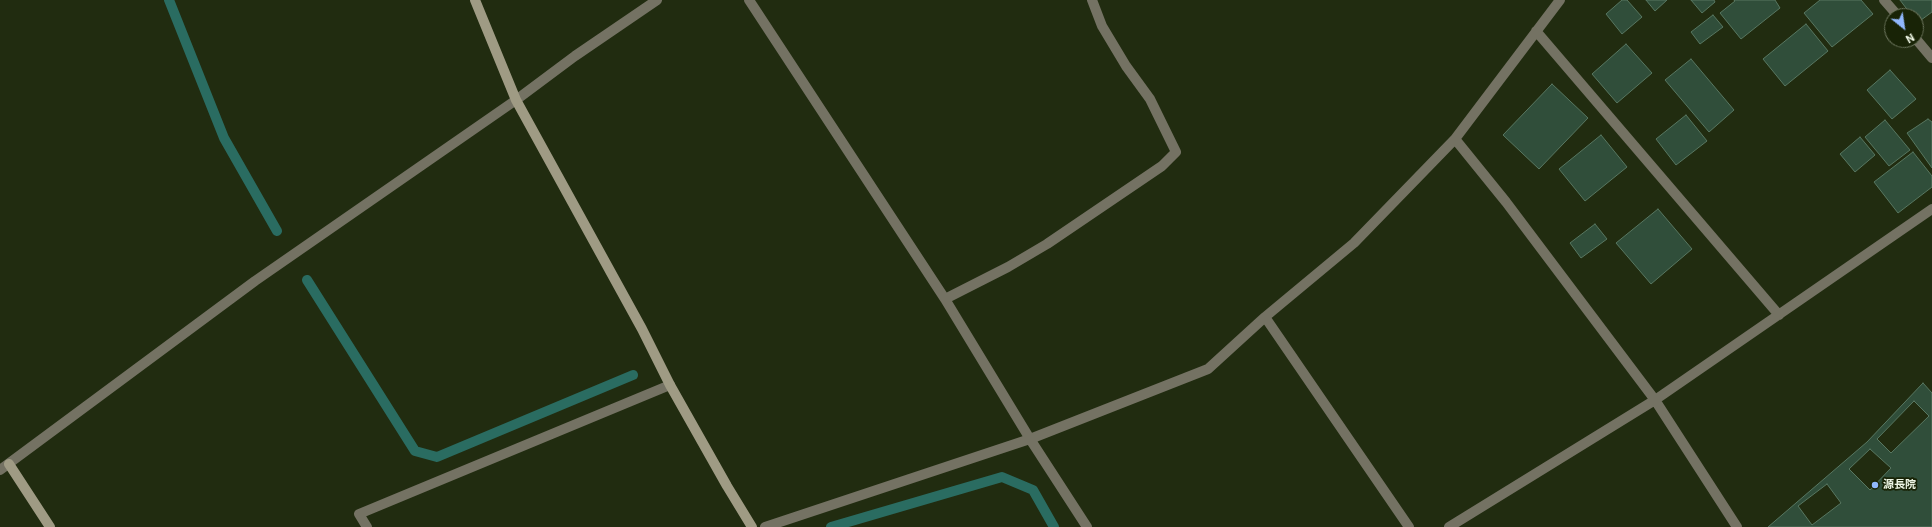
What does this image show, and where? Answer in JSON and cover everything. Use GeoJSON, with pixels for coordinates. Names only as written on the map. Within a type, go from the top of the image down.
{"type":"FeatureCollection","features":[{"type":"Feature","properties":{"kind":"street"},"geometry":{"type":"LineString","coordinates":[[475,0],[516,100],[642,329],[670,385],[752,527]]}},
{"type":"Feature","properties":{"kind":"street"},"geometry":{"type":"LineString","coordinates":[[50,527],[4,467],[256,281],[657,0]]}},
{"type":"Feature","properties":{"kind":"street"},"geometry":{"type":"LineString","coordinates":[[749,0],[945,299],[1030,439],[1087,527]]}},
{"type":"Feature","properties":{"kind":"street"},"geometry":{"type":"LineString","coordinates":[[945,299],[1008,267],[1047,244],[1162,166],[1176,152],[1150,99],[1126,66],[1102,26],[1092,0]]}},
{"type":"Feature","properties":{"kind":"street"},"geometry":{"type":"LineString","coordinates":[[765,527],[1030,439],[1208,369],[1265,317],[1354,243],[1455,140],[1560,0]]}},
{"type":"Feature","properties":{"kind":"street"},"geometry":{"type":"LineString","coordinates":[[1884,0],[1891,8]]}},
{"type":"Feature","properties":{"kind":"street"},"geometry":{"type":"LineString","coordinates":[[1536,31],[1779,315]]}},
{"type":"Feature","properties":{"kind":"street"},"geometry":{"type":"LineString","coordinates":[[1924,48],[1932,58]]}},
{"type":"Feature","properties":{"kind":"street"},"geometry":{"type":"LineString","coordinates":[[1455,140],[1506,202],[1655,400],[1737,527]]}},
{"type":"Feature","properties":{"kind":"street"},"geometry":{"type":"LineString","coordinates":[[1449,527],[1655,400],[1932,209]]}},
{"type":"Feature","properties":{"kind":"street"},"geometry":{"type":"LineString","coordinates":[[1265,317],[1409,527]]}},
{"type":"Feature","properties":{"kind":"street"},"geometry":{"type":"LineString","coordinates":[[367,527],[359,514],[670,385]]}},
{"type":"Feature","properties":{"kind":"building"},"geometry":{"type":"Polygon","coordinates":[[[1622,0],[1627,0],[1642,17],[1622,34],[1606,14],[1622,0]]]}},
{"type":"Feature","properties":{"kind":"building"},"geometry":{"type":"Polygon","coordinates":[[[1646,0],[1667,0],[1655,11],[1646,0]]]}},
{"type":"Feature","properties":{"kind":"building"},"geometry":{"type":"Polygon","coordinates":[[[1691,0],[1714,0],[1715,2],[1702,13],[1691,0]]]}},
{"type":"Feature","properties":{"kind":"building"},"geometry":{"type":"Polygon","coordinates":[[[1734,0],[1775,0],[1780,8],[1741,39],[1720,13],[1735,1],[1734,0]]]}},
{"type":"Feature","properties":{"kind":"building"},"geometry":{"type":"Polygon","coordinates":[[[1820,0],[1861,0],[1873,14],[1832,47],[1804,13],[1820,0]]]}},
{"type":"Feature","properties":{"kind":"building"},"geometry":{"type":"Polygon","coordinates":[[[1900,0],[1932,0],[1932,12],[1924,18],[1924,8],[1906,8],[1900,0]]]}},
{"type":"Feature","properties":{"kind":"building"},"geometry":{"type":"Polygon","coordinates":[[[1713,15],[1723,27],[1700,44],[1691,32],[1713,15]]]}},
{"type":"Feature","properties":{"kind":"building"},"geometry":{"type":"Polygon","coordinates":[[[1806,24],[1828,51],[1785,86],[1763,59],[1806,24]]]}},
{"type":"Feature","properties":{"kind":"building"},"geometry":{"type":"Polygon","coordinates":[[[1626,44],[1652,73],[1617,103],[1592,74],[1626,44]]]}},
{"type":"Feature","properties":{"kind":"building"},"geometry":{"type":"Polygon","coordinates":[[[1691,59],[1734,110],[1709,132],[1665,80],[1691,59]]]}},
{"type":"Feature","properties":{"kind":"building"},"geometry":{"type":"Polygon","coordinates":[[[1890,70],[1916,99],[1892,119],[1867,90],[1890,70]]]}},
{"type":"Feature","properties":{"kind":"building"},"geometry":{"type":"Polygon","coordinates":[[[1552,84],[1588,118],[1539,169],[1503,135],[1552,84]]]}},
{"type":"Feature","properties":{"kind":"building"},"geometry":{"type":"Polygon","coordinates":[[[1686,115],[1707,141],[1676,165],[1656,139],[1686,115]]]}},
{"type":"Feature","properties":{"kind":"building"},"geometry":{"type":"Polygon","coordinates":[[[1928,119],[1932,122],[1932,168],[1907,133],[1928,119]]]}},
{"type":"Feature","properties":{"kind":"building"},"geometry":{"type":"Polygon","coordinates":[[[1885,120],[1910,150],[1889,166],[1865,137],[1885,120]]]}},
{"type":"Feature","properties":{"kind":"building"},"geometry":{"type":"Polygon","coordinates":[[[1601,135],[1627,167],[1585,201],[1559,169],[1601,135]]]}},
{"type":"Feature","properties":{"kind":"building"},"geometry":{"type":"Polygon","coordinates":[[[1860,137],[1875,155],[1855,172],[1840,154],[1860,137]]]}},
{"type":"Feature","properties":{"kind":"building"},"geometry":{"type":"Polygon","coordinates":[[[1913,152],[1932,176],[1932,187],[1898,213],[1874,182],[1913,152]]]}},
{"type":"Feature","properties":{"kind":"building"},"geometry":{"type":"Polygon","coordinates":[[[1658,209],[1692,249],[1651,284],[1616,243],[1658,209]]]}},
{"type":"Feature","properties":{"kind":"building"},"geometry":{"type":"Polygon","coordinates":[[[1595,224],[1607,239],[1581,258],[1570,243],[1595,224]]]}},
{"type":"Feature","properties":{"kind":"building","name":"源長院"},"geometry":{"type":"Polygon","coordinates":[[[1923,383],[1932,393],[1932,527],[1768,527],[1867,442],[1923,383]]]}},
{"type":"Feature","properties":{"kind":"building"},"geometry":{"type":"Polygon","coordinates":[[[1914,401],[1929,416],[1891,453],[1877,439],[1914,401]]]}},
{"type":"Feature","properties":{"kind":"building"},"geometry":{"type":"Polygon","coordinates":[[[1870,449],[1891,468],[1870,490],[1849,469],[1870,449]]]}},
{"type":"Feature","properties":{"kind":"building"},"geometry":{"type":"Polygon","coordinates":[[[1827,484],[1841,503],[1812,525],[1798,506],[1827,484]]]}},
{"type":"Feature","properties":{"kind":"waterway"},"geometry":{"type":"LineString","coordinates":[[169,0],[224,138],[277,231]]}},
{"type":"Feature","properties":{"kind":"waterway"},"geometry":{"type":"LineString","coordinates":[[307,280],[415,451],[437,457],[633,375]]}},
{"type":"Feature","properties":{"kind":"waterway"},"geometry":{"type":"LineString","coordinates":[[831,527],[1002,477],[1033,490],[1054,527]]}},
{"type":"Feature","properties":{"kind":"place","name":"源長院"},"geometry":{"type":"Point","coordinates":[1875,485]}}]}
